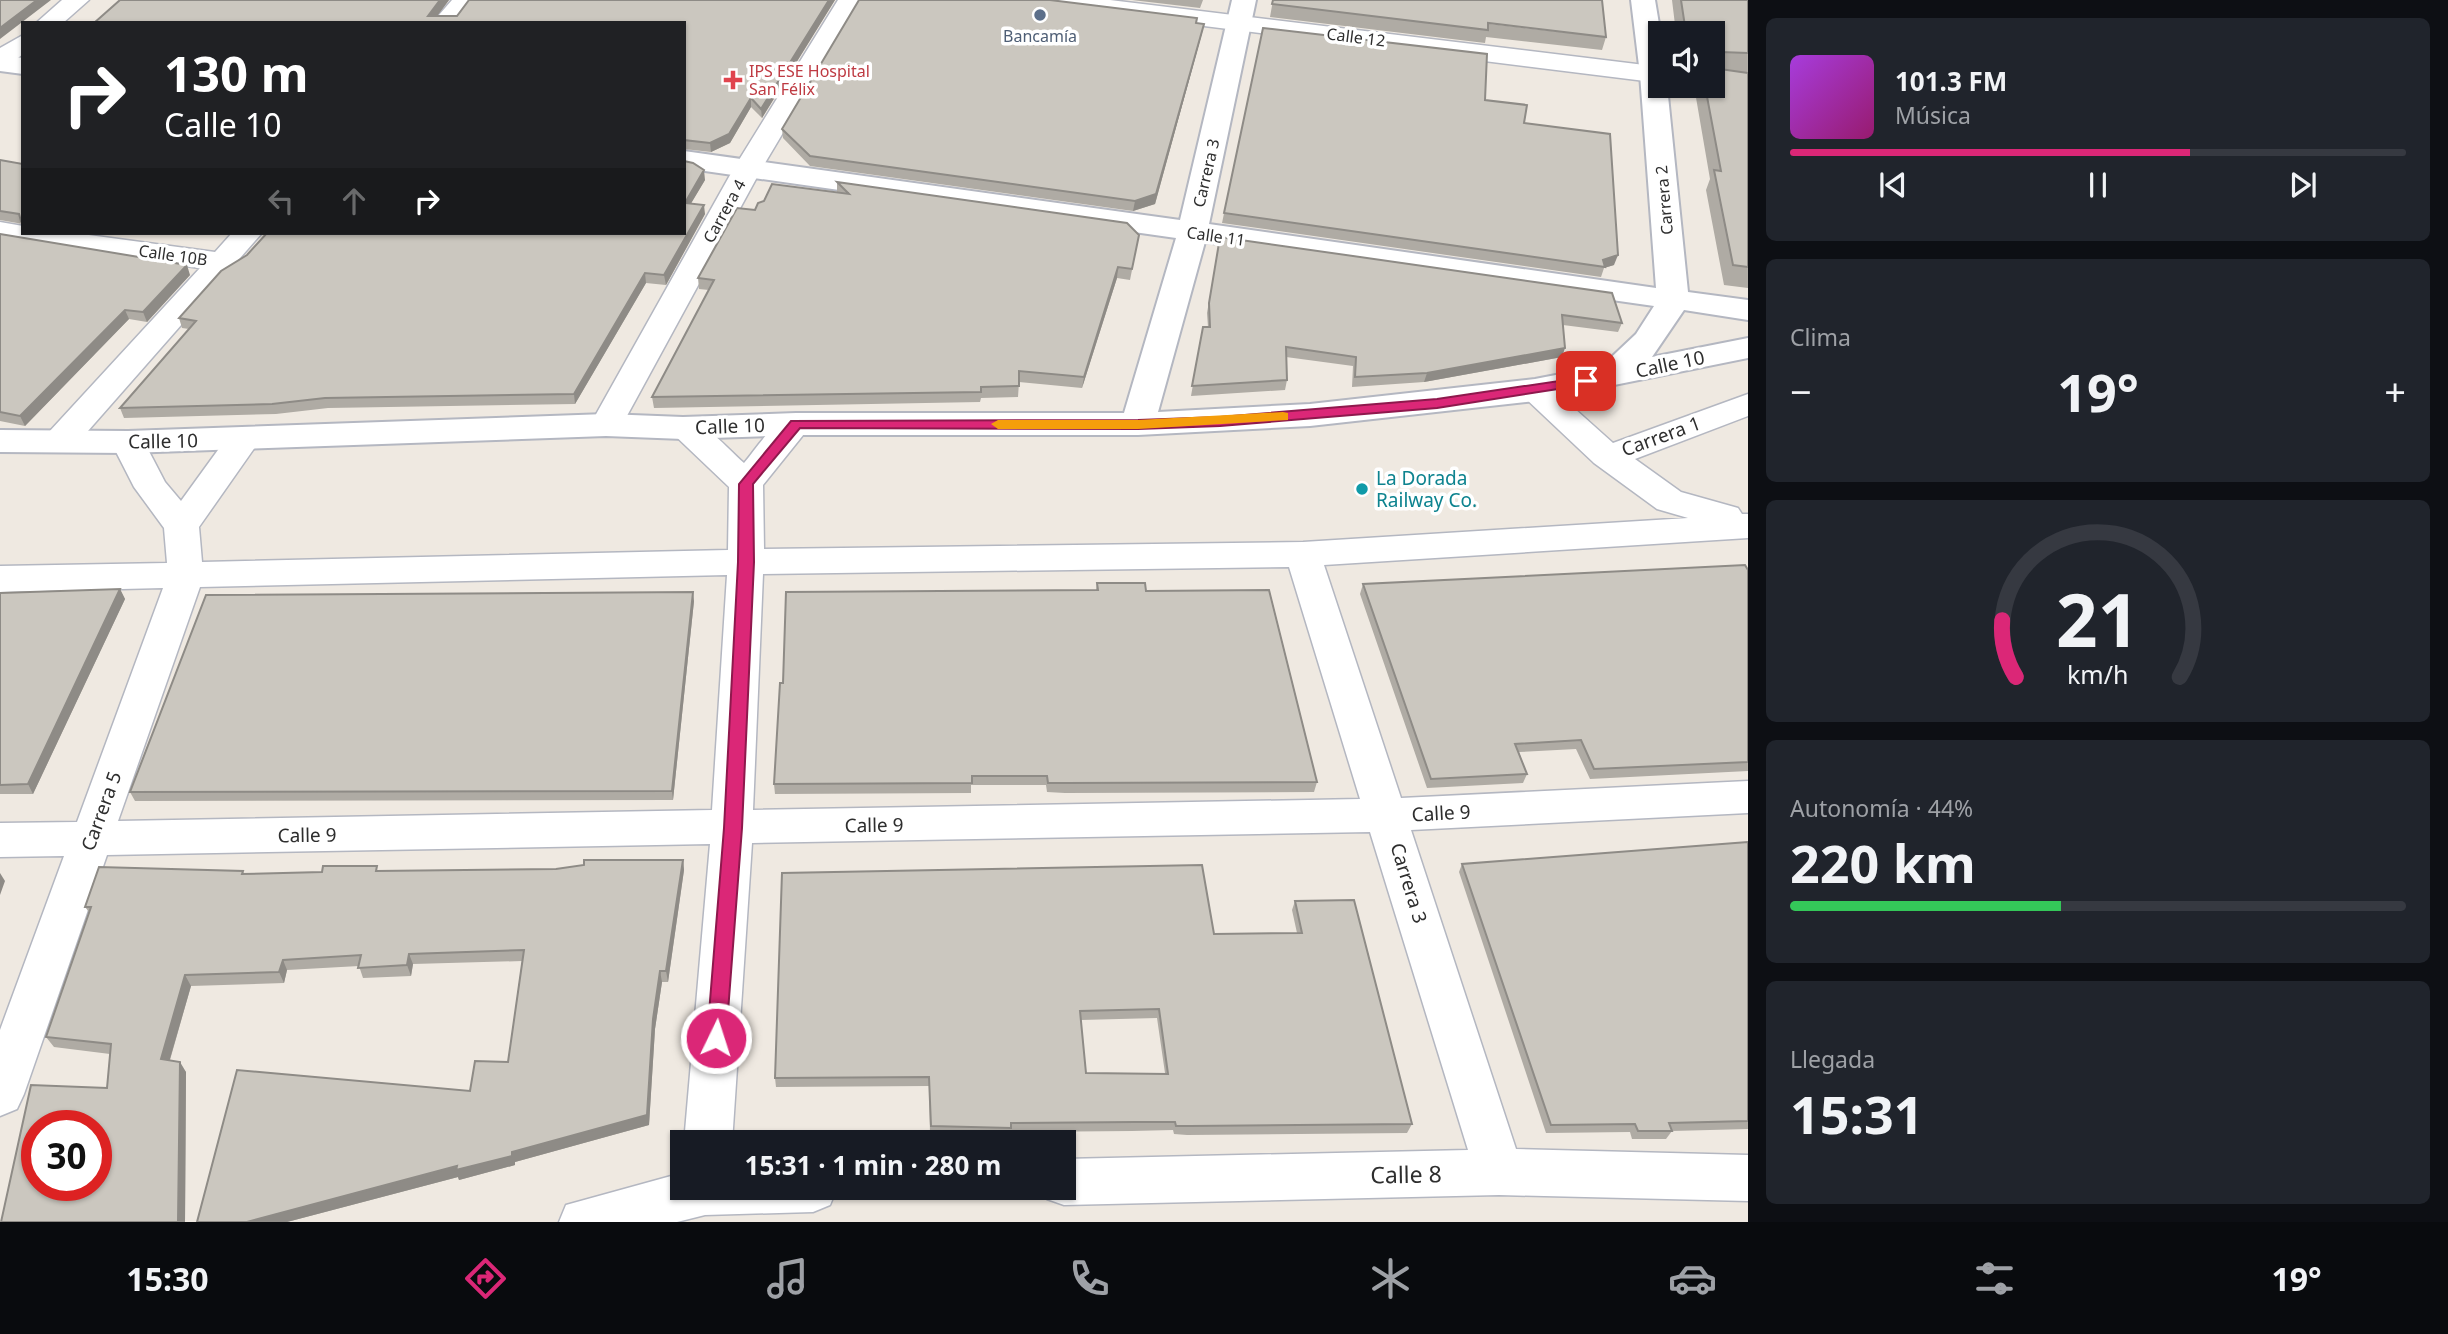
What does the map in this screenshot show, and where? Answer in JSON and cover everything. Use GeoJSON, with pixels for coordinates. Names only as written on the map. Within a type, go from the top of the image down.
{"type":"FeatureCollection","features":[{"type":"Feature","properties":{"kind":"main road","name":"Carrera 2"},"geometry":{"type":"LineString","coordinates":[[1643,0],[1648,27]]}},
{"type":"Feature","properties":{"kind":"main road","name":"Carrera 3"},"geometry":{"type":"LineString","coordinates":[[1138,424],[1192,233],[1242,11]]}},
{"type":"Feature","properties":{"kind":"main road"},"geometry":{"type":"LineString","coordinates":[[0,62],[21,66]]}},
{"type":"Feature","properties":{"kind":"main road","name":"Carrera 2"},"geometry":{"type":"LineString","coordinates":[[1659,98],[1673,299]]}},
{"type":"Feature","properties":{"kind":"main road","name":"Calle 11"},"geometry":{"type":"LineString","coordinates":[[686,159],[1748,310]]}},
{"type":"Feature","properties":{"kind":"main road"},"geometry":{"type":"LineString","coordinates":[[1611,376],[1643,350],[1667,315],[1673,299]]}},
{"type":"Feature","properties":{"kind":"main road","name":"Calle 10"},"geometry":{"type":"LineString","coordinates":[[0,440],[243,440],[606,425],[683,428],[796,424],[1138,424],[1310,415],[1535,390],[1748,348]]}},
{"type":"Feature","properties":{"kind":"street"},"geometry":{"type":"LineString","coordinates":[[51,21],[77,0]]}},
{"type":"Feature","properties":{"kind":"street"},"geometry":{"type":"LineString","coordinates":[[446,21],[466,0]]}},
{"type":"Feature","properties":{"kind":"street","name":"Carrera 4"},"geometry":{"type":"LineString","coordinates":[[606,425],[748,168],[849,0]]}},
{"type":"Feature","properties":{"kind":"street","name":"Calle 12"},"geometry":{"type":"LineString","coordinates":[[1052,0],[1242,11],[1648,74]]}},
{"type":"Feature","properties":{"kind":"street"},"geometry":{"type":"LineString","coordinates":[[0,62],[21,44]]}},
{"type":"Feature","properties":{"kind":"street","name":"Calle 10B"},"geometry":{"type":"LineString","coordinates":[[0,231],[21,234]]}},
{"type":"Feature","properties":{"kind":"street","name":"Calle 10B"},"geometry":{"type":"LineString","coordinates":[[29,235],[221,262]]}},
{"type":"Feature","properties":{"kind":"street"},"geometry":{"type":"LineString","coordinates":[[61,440],[246,235]]}},
{"type":"Feature","properties":{"kind":"street"},"geometry":{"type":"LineString","coordinates":[[1535,390],[1606,456]]}},
{"type":"Feature","properties":{"kind":"street","name":"Carrera 1"},"geometry":{"type":"LineString","coordinates":[[1606,456],[1748,404]]}},
{"type":"Feature","properties":{"kind":"street"},"geometry":{"type":"LineString","coordinates":[[710,1130],[733,828],[746,562],[746,484],[796,424]]}},
{"type":"Feature","properties":{"kind":"street"},"geometry":{"type":"LineString","coordinates":[[683,428],[746,484]]}},
{"type":"Feature","properties":{"kind":"street"},"geometry":{"type":"LineString","coordinates":[[128,442],[151,487],[181,526],[243,440]]}},
{"type":"Feature","properties":{"kind":"street","name":"Carrera 1"},"geometry":{"type":"LineString","coordinates":[[1606,456],[1669,501],[1748,520]]}},
{"type":"Feature","properties":{"kind":"street","name":"Carrera 5"},"geometry":{"type":"LineString","coordinates":[[0,1094],[186,575],[181,526]]}},
{"type":"Feature","properties":{"kind":"street"},"geometry":{"type":"LineString","coordinates":[[0,579],[746,562],[1303,554],[1748,526]]}},
{"type":"Feature","properties":{"kind":"street","name":"Carrera 3"},"geometry":{"type":"LineString","coordinates":[[1303,554],[1388,815],[1499,1172]]}},
{"type":"Feature","properties":{"kind":"street","name":"Calle 9"},"geometry":{"type":"LineString","coordinates":[[0,840],[1388,815],[1748,797]]}},
{"type":"Feature","properties":{"kind":"street","name":"Calle 8"},"geometry":{"type":"LineString","coordinates":[[1076,1182],[1499,1172],[1748,1178]]}},
{"type":"Feature","properties":{"kind":"street"},"geometry":{"type":"LineString","coordinates":[[584,1222],[704,1200]]}},
{"type":"Feature","properties":{"kind":"building"},"geometry":{"type":"Polygon","coordinates":[[[0,0],[37,0],[0,28],[0,0]]]}},
{"type":"Feature","properties":{"kind":"building","name":"IPS ESE Hospital San Félix"},"geometry":{"type":"Polygon","coordinates":[[[120,0],[440,0],[428,16],[457,16],[469,0],[829,0],[761,109],[751,98],[729,134],[710,143],[686,140],[686,21],[96,21],[120,0]]]}},
{"type":"Feature","properties":{"kind":"building"},"geometry":{"type":"Polygon","coordinates":[[[859,0],[1050,0],[1197,18],[1196,23],[1204,24],[1156,194],[1135,201],[810,156],[782,129],[859,0]]]}},
{"type":"Feature","properties":{"kind":"building"},"geometry":{"type":"Polygon","coordinates":[[[1273,0],[1602,0],[1606,37],[1488,23],[1488,30],[1272,4],[1273,0]]]}},
{"type":"Feature","properties":{"kind":"building"},"geometry":{"type":"Polygon","coordinates":[[[1681,0],[1748,0],[1748,53],[1725,52],[1725,21],[1684,21],[1681,0]]]}},
{"type":"Feature","properties":{"kind":"building"},"geometry":{"type":"Polygon","coordinates":[[[1263,28],[1487,54],[1485,100],[1527,105],[1524,123],[1610,134],[1618,255],[1603,260],[1605,267],[1224,213],[1263,28]]]}},
{"type":"Feature","properties":{"kind":"building"},"geometry":{"type":"Polygon","coordinates":[[[1725,70],[1748,73],[1748,267],[1733,265],[1714,170],[1721,171],[1707,98],[1725,98],[1725,70]]]}},
{"type":"Feature","properties":{"kind":"building"},"geometry":{"type":"Polygon","coordinates":[[[0,160],[21,164],[21,221],[19,214],[0,211],[0,160]]]}},
{"type":"Feature","properties":{"kind":"building"},"geometry":{"type":"Polygon","coordinates":[[[686,161],[704,170],[686,201],[686,161]]]}},
{"type":"Feature","properties":{"kind":"building"},"geometry":{"type":"Polygon","coordinates":[[[837,182],[1127,223],[1139,235],[1132,269],[1118,267],[1084,377],[1019,371],[1019,386],[981,387],[981,392],[652,397],[714,280],[698,278],[737,208],[755,210],[758,203],[764,201],[772,184],[849,194],[837,182]]]}},
{"type":"Feature","properties":{"kind":"building"},"geometry":{"type":"Polygon","coordinates":[[[686,203],[704,205],[664,275],[645,273],[574,394],[325,398],[272,404],[120,408],[196,321],[179,318],[221,271],[247,255],[265,235],[686,235],[686,203]]]}},
{"type":"Feature","properties":{"kind":"building"},"geometry":{"type":"Polygon","coordinates":[[[0,234],[187,265],[143,312],[125,310],[20,416],[0,412],[0,234]]]}},
{"type":"Feature","properties":{"kind":"building"},"geometry":{"type":"Polygon","coordinates":[[[1220,237],[1612,293],[1622,323],[1562,315],[1565,348],[1427,373],[1355,377],[1356,357],[1286,347],[1287,380],[1192,386],[1203,327],[1210,327],[1209,303],[1220,237]]]}},
{"type":"Feature","properties":{"kind":"building"},"geometry":{"type":"Polygon","coordinates":[[[1745,565],[1748,570],[1748,762],[1594,769],[1581,740],[1515,744],[1527,774],[1431,779],[1363,584],[1745,565]]]}},
{"type":"Feature","properties":{"kind":"building"},"geometry":{"type":"Polygon","coordinates":[[[1097,583],[1145,583],[1146,591],[1269,590],[1317,782],[1048,783],[1047,776],[972,776],[972,783],[774,784],[780,683],[783,683],[786,592],[1098,590],[1097,583]]]}},
{"type":"Feature","properties":{"kind":"building"},"geometry":{"type":"Polygon","coordinates":[[[120,589],[28,784],[0,785],[0,593],[120,589]]]}},
{"type":"Feature","properties":{"kind":"building"},"geometry":{"type":"Polygon","coordinates":[[[693,592],[672,791],[130,792],[206,595],[693,592]]]}},
{"type":"Feature","properties":{"kind":"building"},"geometry":{"type":"Polygon","coordinates":[[[1748,842],[1748,1121],[1669,1123],[1672,1131],[1638,1131],[1635,1124],[1551,1125],[1462,864],[1748,842]]]}},
{"type":"Feature","properties":{"kind":"building"},"geometry":{"type":"Polygon","coordinates":[[[584,860],[683,860],[666,971],[660,971],[653,1019],[647,1115],[512,1152],[512,1156],[456,1170],[457,1166],[247,1222],[197,1222],[237,1070],[470,1091],[475,1061],[508,1062],[524,950],[409,954],[407,965],[358,968],[361,955],[283,960],[279,972],[185,975],[161,1059],[180,1062],[178,1222],[1,1222],[21,1131],[21,1201],[112,1201],[112,1110],[26,1110],[31,1085],[107,1088],[111,1044],[46,1037],[91,907],[85,907],[99,867],[243,871],[242,874],[322,872],[323,866],[377,866],[376,871],[556,869],[584,865],[584,860]]]}},
{"type":"Feature","properties":{"kind":"building"},"geometry":{"type":"Polygon","coordinates":[[[1202,865],[1214,934],[1302,933],[1295,901],[1354,900],[1412,1124],[1176,1126],[1175,1122],[1134,1122],[1011,1123],[1011,1128],[931,1126],[929,1077],[775,1078],[782,873],[1202,865]],[[1159,1009],[1080,1011],[1086,1073],[1168,1074],[1159,1009]]]}},
{"type":"Feature","properties":{"kind":"slow traffic"},"geometry":{"type":"LineString","coordinates":[[998,424],[1138,424],[1283,417]]}},
{"type":"Feature","properties":{"kind":"place","name":"Bancamía"},"geometry":{"type":"Point","coordinates":[1040,15]}},
{"type":"Feature","properties":{"kind":"place","name":"IPS ESE Hospital San Félix"},"geometry":{"type":"Point","coordinates":[733,80]}},
{"type":"Feature","properties":{"kind":"place","name":"La Dorada Railway Co."},"geometry":{"type":"Point","coordinates":[1362,489]}},
{"type":"Feature","properties":{"kind":"route"},"geometry":{"type":"LineString","coordinates":[[716,1038],[733,828],[746,562],[746,484],[796,424],[1138,424],[1220,421],[1437,403],[1586,381]]}}]}
